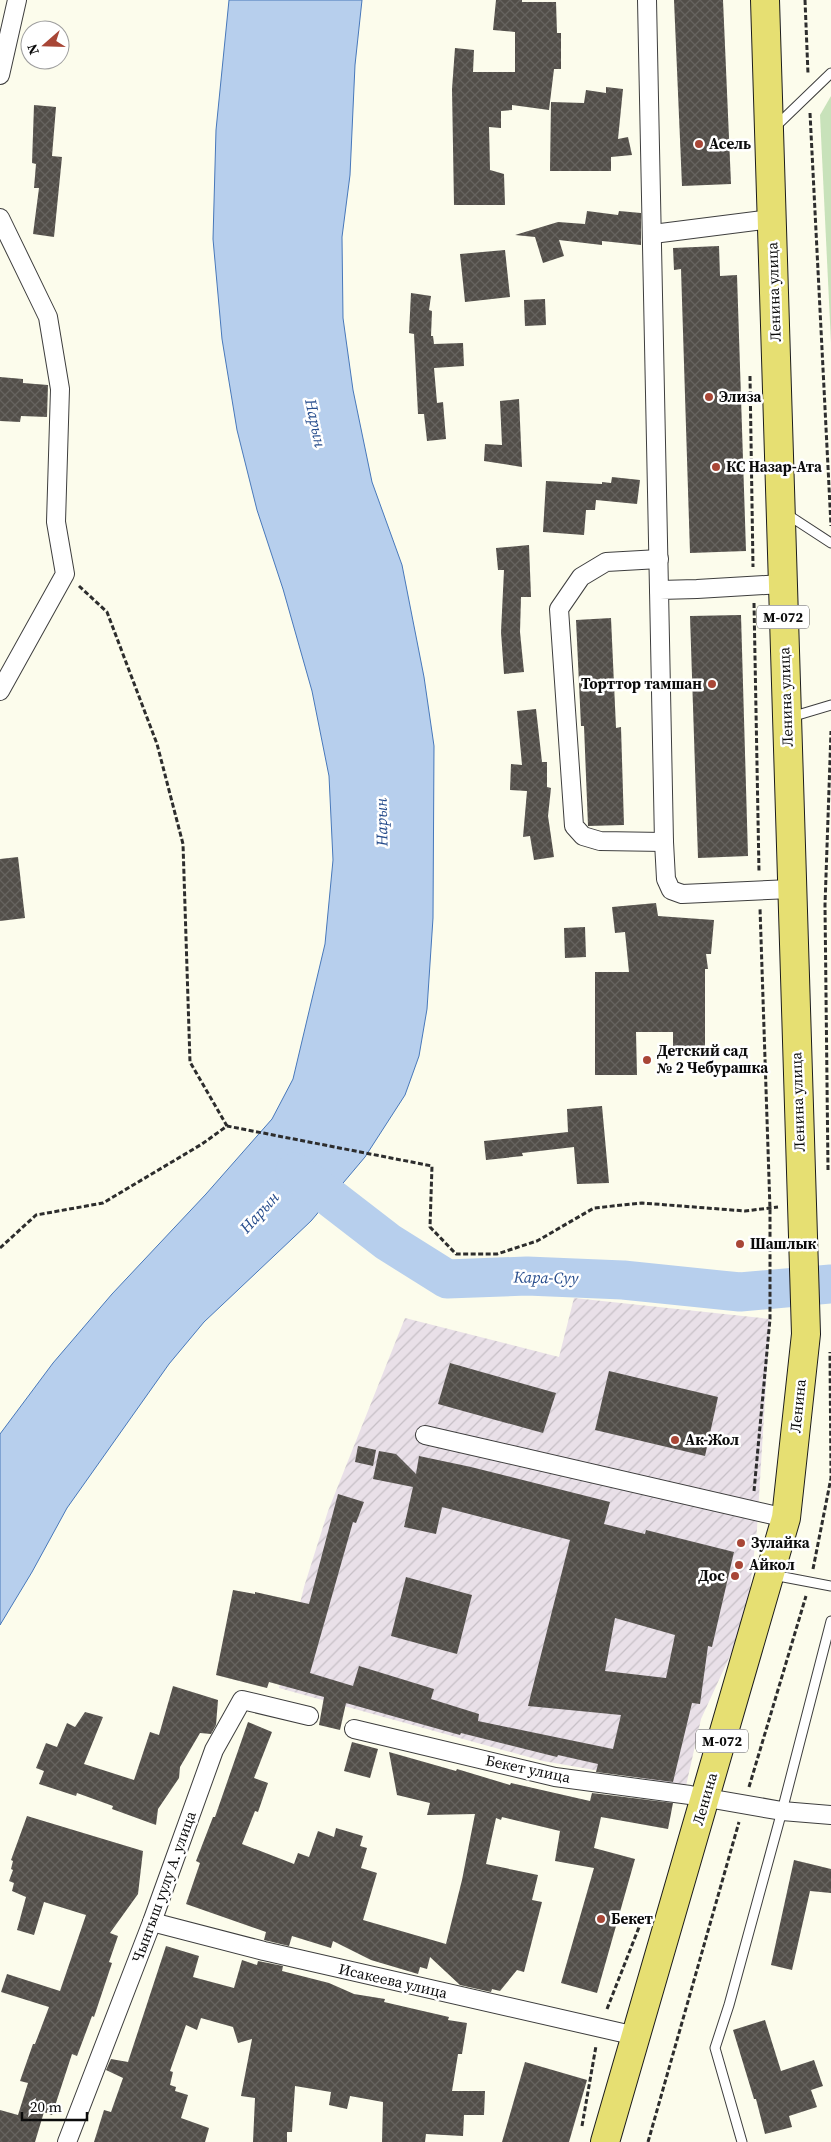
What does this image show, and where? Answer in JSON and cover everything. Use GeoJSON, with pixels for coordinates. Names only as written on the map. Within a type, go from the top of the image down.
{"type":"FeatureCollection","features":[{"type":"Feature","properties":{"kind":"main road","name":"Ленина улица"},"geometry":{"type":"LineString","coordinates":[[765,0],[801,1203],[818,1339]]}},
{"type":"Feature","properties":{"kind":"main road","name":"Ленина"},"geometry":{"type":"LineString","coordinates":[[593,2137],[636,2036],[786,1518],[818,1339]]}},
{"type":"Feature","properties":{"kind":"street"},"geometry":{"type":"LineString","coordinates":[[0,75],[17,0]]}},
{"type":"Feature","properties":{"kind":"street"},"geometry":{"type":"LineString","coordinates":[[647,0],[666,879],[671,890],[682,894],[791,889]]}},
{"type":"Feature","properties":{"kind":"street"},"geometry":{"type":"LineString","coordinates":[[0,218],[48,316],[60,389],[56,522],[65,574],[0,691]]}},
{"type":"Feature","properties":{"kind":"street"},"geometry":{"type":"LineString","coordinates":[[653,234],[771,219]]}},
{"type":"Feature","properties":{"kind":"street"},"geometry":{"type":"LineString","coordinates":[[660,559],[606,562],[581,577],[559,609],[574,826],[583,836],[600,841],[664,842]]}},
{"type":"Feature","properties":{"kind":"street"},"geometry":{"type":"LineString","coordinates":[[659,590],[782,584]]}},
{"type":"Feature","properties":{"kind":"street"},"geometry":{"type":"LineString","coordinates":[[425,1435],[752,1512],[786,1518]]}},
{"type":"Feature","properties":{"kind":"street","name":"Чынгыш уулу А. улица"},"geometry":{"type":"LineString","coordinates":[[67,2142],[152,1922],[214,1750],[242,1700],[309,1716]]}},
{"type":"Feature","properties":{"kind":"street","name":"Бекет улица"},"geometry":{"type":"LineString","coordinates":[[354,1730],[555,1777],[782,1811],[831,1815]]}},
{"type":"Feature","properties":{"kind":"street","name":"Исакеева улица"},"geometry":{"type":"LineString","coordinates":[[152,1922],[264,1951],[636,2036]]}},
{"type":"Feature","properties":{"kind":"lane"},"geometry":{"type":"LineString","coordinates":[[769,133],[831,73]]}},
{"type":"Feature","properties":{"kind":"lane"},"geometry":{"type":"LineString","coordinates":[[780,509],[831,543]]}},
{"type":"Feature","properties":{"kind":"lane"},"geometry":{"type":"LineString","coordinates":[[786,718],[831,704]]}},
{"type":"Feature","properties":{"kind":"lane"},"geometry":{"type":"LineString","coordinates":[[770,1574],[831,1586]]}},
{"type":"Feature","properties":{"kind":"lane"},"geometry":{"type":"LineString","coordinates":[[742,2142],[715,2048],[729,2005],[782,1811],[831,1620]]}},
{"type":"Feature","properties":{"kind":"path"},"geometry":{"type":"LineString","coordinates":[[805,0],[831,528]]}},
{"type":"Feature","properties":{"kind":"path"},"geometry":{"type":"LineString","coordinates":[[65,574],[107,612],[157,744],[183,844],[190,1062],[227,1126]]}},
{"type":"Feature","properties":{"kind":"path"},"geometry":{"type":"LineString","coordinates":[[828,1174],[825,905],[831,731]]}},
{"type":"Feature","properties":{"kind":"path"},"geometry":{"type":"LineString","coordinates":[[825,905],[831,904]]}},
{"type":"Feature","properties":{"kind":"path"},"geometry":{"type":"LineString","coordinates":[[0,1248],[36,1215],[103,1203],[202,1144],[227,1126],[432,1166],[430,1227],[456,1254],[497,1254],[537,1241],[594,1208],[642,1203],[745,1212],[801,1203]]}},
{"type":"Feature","properties":{"kind":"path"},"geometry":{"type":"LineString","coordinates":[[752,1512],[770,1319],[770,1209]]}},
{"type":"Feature","properties":{"kind":"path"},"geometry":{"type":"LineString","coordinates":[[648,2142],[744,1804],[810,1582],[831,1478],[818,1339]]}},
{"type":"Feature","properties":{"kind":"path"},"geometry":{"type":"LineString","coordinates":[[593,2137],[600,2028],[643,1916]]}},
{"type":"Feature","properties":{"kind":"shaded area"},"geometry":{"type":"Polygon","coordinates":[[[574,1298],[770,1319],[757,1529],[746,1621],[701,1719],[686,1786],[543,1761],[279,1688],[304,1587],[328,1511],[405,1318],[559,1357],[574,1298]]]}},
{"type":"Feature","properties":{"kind":"green space"},"geometry":{"type":"Polygon","coordinates":[[[831,96],[831,343],[820,115],[831,96]]]}},
{"type":"Feature","properties":{"kind":"water","name":"Нарын"},"geometry":{"type":"Polygon","coordinates":[[[229,0],[362,0],[355,65],[350,175],[342,237],[343,318],[353,390],[372,482],[402,565],[424,677],[434,746],[433,918],[427,1009],[419,1056],[405,1095],[365,1157],[311,1221],[204,1322],[169,1364],[67,1508],[0,1625],[0,1434],[53,1363],[112,1294],[206,1194],[272,1119],[293,1079],[325,944],[333,860],[329,776],[312,691],[283,589],[257,510],[237,430],[222,339],[213,239],[216,130],[229,0]]]}},
{"type":"Feature","properties":{"kind":"building"},"geometry":{"type":"Polygon","coordinates":[[[496,0],[556,2],[557,33],[561,33],[561,69],[554,69],[549,110],[512,105],[512,110],[501,111],[501,128],[489,127],[490,170],[504,174],[505,205],[454,205],[452,89],[455,48],[474,50],[473,72],[515,72],[515,32],[493,30],[496,0]]]}},
{"type":"Feature","properties":{"kind":"building"},"geometry":{"type":"Polygon","coordinates":[[[674,0],[723,0],[731,184],[682,186],[674,0]]]}},
{"type":"Feature","properties":{"kind":"building"},"geometry":{"type":"Polygon","coordinates":[[[606,87],[623,89],[618,139],[628,137],[632,155],[611,157],[611,171],[550,171],[551,102],[584,103],[586,90],[606,93],[606,87]]]}},
{"type":"Feature","properties":{"kind":"building"},"geometry":{"type":"Polygon","coordinates":[[[34,105],[56,107],[52,156],[62,157],[54,237],[33,234],[39,188],[34,188],[36,164],[32,163],[34,105]]]}},
{"type":"Feature","properties":{"kind":"building"},"geometry":{"type":"Polygon","coordinates":[[[587,211],[618,215],[619,211],[641,213],[641,245],[602,241],[602,245],[559,240],[564,256],[543,263],[535,237],[515,235],[558,222],[585,224],[587,211]]]}},
{"type":"Feature","properties":{"kind":"building"},"geometry":{"type":"Polygon","coordinates":[[[719,246],[720,276],[737,275],[746,551],[690,553],[681,269],[674,270],[673,248],[719,246]]]}},
{"type":"Feature","properties":{"kind":"building"},"geometry":{"type":"Polygon","coordinates":[[[505,250],[510,297],[465,302],[460,254],[505,250]]]}},
{"type":"Feature","properties":{"kind":"building"},"geometry":{"type":"Polygon","coordinates":[[[411,293],[431,296],[429,310],[432,311],[431,336],[433,336],[434,344],[463,343],[464,366],[434,368],[437,403],[443,402],[446,439],[427,441],[424,414],[418,414],[414,334],[409,333],[411,293]]]}},
{"type":"Feature","properties":{"kind":"building"},"geometry":{"type":"Polygon","coordinates":[[[545,299],[546,325],[525,326],[524,300],[545,299]]]}},
{"type":"Feature","properties":{"kind":"building"},"geometry":{"type":"Polygon","coordinates":[[[0,377],[23,379],[23,383],[48,385],[47,417],[21,416],[20,422],[0,421],[0,377]]]}},
{"type":"Feature","properties":{"kind":"building"},"geometry":{"type":"Polygon","coordinates":[[[519,399],[522,467],[484,461],[485,444],[502,445],[500,401],[519,399]]]}},
{"type":"Feature","properties":{"kind":"building"},"geometry":{"type":"Polygon","coordinates":[[[612,477],[640,480],[637,504],[596,500],[595,510],[586,510],[584,535],[543,532],[546,481],[602,484],[602,482],[611,483],[612,477]]]}},
{"type":"Feature","properties":{"kind":"building"},"geometry":{"type":"Polygon","coordinates":[[[529,545],[531,597],[521,597],[520,632],[524,672],[504,674],[501,632],[504,570],[498,570],[496,548],[529,545]]]}},
{"type":"Feature","properties":{"kind":"building"},"geometry":{"type":"Polygon","coordinates":[[[741,615],[748,856],[698,858],[690,616],[741,615]]]}},
{"type":"Feature","properties":{"kind":"building"},"geometry":{"type":"Polygon","coordinates":[[[611,618],[616,728],[621,727],[624,825],[588,826],[584,726],[581,726],[576,620],[611,618]]]}},
{"type":"Feature","properties":{"kind":"building"},"geometry":{"type":"Polygon","coordinates":[[[536,709],[542,762],[547,762],[547,787],[551,788],[548,816],[554,857],[534,860],[530,836],[523,837],[527,791],[510,790],[511,764],[522,765],[517,711],[536,709]]]}},
{"type":"Feature","properties":{"kind":"building"},"geometry":{"type":"Polygon","coordinates":[[[18,857],[25,918],[0,921],[0,859],[18,857]]]}},
{"type":"Feature","properties":{"kind":"building"},"geometry":{"type":"Polygon","coordinates":[[[656,903],[658,916],[714,920],[711,954],[706,954],[708,969],[705,969],[705,1055],[673,1055],[673,1032],[636,1032],[637,1075],[595,1075],[595,972],[629,972],[625,932],[615,933],[612,907],[656,903]]]}},
{"type":"Feature","properties":{"kind":"building"},"geometry":{"type":"Polygon","coordinates":[[[585,927],[586,957],[565,958],[564,928],[585,927]]]}},
{"type":"Feature","properties":{"kind":"building"},"geometry":{"type":"Polygon","coordinates":[[[602,1106],[609,1183],[577,1184],[574,1147],[522,1153],[523,1156],[486,1160],[484,1141],[568,1132],[567,1109],[602,1106]]]}},
{"type":"Feature","properties":{"kind":"building"},"geometry":{"type":"Polygon","coordinates":[[[450,1363],[556,1393],[543,1433],[438,1404],[450,1363]]]}},
{"type":"Feature","properties":{"kind":"building"},"geometry":{"type":"Polygon","coordinates":[[[609,1371],[718,1397],[705,1456],[595,1430],[609,1371]]]}},
{"type":"Feature","properties":{"kind":"building"},"geometry":{"type":"Polygon","coordinates":[[[358,1446],[376,1450],[373,1466],[355,1462],[358,1446]]]}},
{"type":"Feature","properties":{"kind":"building"},"geometry":{"type":"Polygon","coordinates":[[[379,1451],[396,1454],[416,1474],[419,1456],[610,1502],[604,1524],[645,1534],[646,1530],[734,1552],[712,1647],[708,1646],[700,1704],[692,1703],[673,1782],[596,1772],[598,1764],[558,1755],[557,1757],[461,1733],[460,1735],[346,1703],[340,1730],[319,1725],[324,1697],[269,1682],[267,1688],[216,1675],[233,1590],[255,1594],[255,1592],[309,1604],[338,1494],[364,1502],[356,1523],[353,1522],[310,1673],[353,1686],[359,1666],[434,1689],[431,1699],[479,1714],[478,1721],[613,1749],[621,1715],[528,1706],[570,1540],[442,1507],[436,1534],[404,1527],[413,1487],[373,1479],[379,1451]],[[615,1618],[605,1671],[666,1678],[675,1635],[615,1618]]]}},
{"type":"Feature","properties":{"kind":"building"},"geometry":{"type":"Polygon","coordinates":[[[406,1577],[472,1595],[457,1654],[391,1636],[406,1577]]]}},
{"type":"Feature","properties":{"kind":"building"},"geometry":{"type":"Polygon","coordinates":[[[173,1686],[218,1700],[216,1725],[211,1734],[200,1733],[180,1767],[179,1778],[158,1809],[156,1825],[112,1809],[113,1806],[77,1793],[76,1796],[39,1784],[44,1771],[36,1768],[46,1743],[57,1747],[67,1723],[75,1727],[85,1712],[103,1717],[84,1764],[134,1780],[150,1732],[159,1735],[173,1686]]]}},
{"type":"Feature","properties":{"kind":"building"},"geometry":{"type":"Polygon","coordinates":[[[248,1722],[272,1732],[254,1778],[268,1783],[258,1812],[255,1811],[242,1844],[294,1864],[298,1853],[309,1857],[318,1831],[334,1837],[336,1828],[363,1836],[360,1846],[367,1848],[361,1868],[377,1873],[363,1920],[446,1944],[462,1880],[475,1814],[427,1815],[430,1803],[397,1795],[389,1752],[510,1785],[511,1783],[590,1801],[592,1793],[673,1803],[668,1829],[601,1817],[594,1848],[635,1859],[597,1993],[561,1983],[594,1868],[555,1861],[560,1831],[502,1817],[501,1820],[496,1818],[486,1864],[538,1875],[532,1900],[542,1902],[524,1972],[517,1970],[500,1991],[492,1989],[491,1992],[460,1985],[430,1957],[427,1969],[420,1967],[418,1974],[371,1960],[333,1941],[331,1948],[292,1936],[289,1946],[264,1940],[266,1932],[186,1904],[200,1863],[196,1861],[213,1817],[215,1817],[248,1722]]]}},
{"type":"Feature","properties":{"kind":"building"},"geometry":{"type":"Polygon","coordinates":[[[352,1742],[378,1749],[370,1778],[344,1771],[352,1742]]]}},
{"type":"Feature","properties":{"kind":"building"},"geometry":{"type":"Polygon","coordinates":[[[27,1816],[143,1851],[138,1894],[110,1933],[118,1936],[109,1962],[112,1963],[94,2017],[92,2016],[77,2056],[72,2054],[52,2115],[44,2112],[35,2142],[0,2142],[0,2110],[18,2115],[28,2083],[20,2081],[49,2007],[1,1992],[7,1974],[60,1991],[86,1915],[44,1902],[34,1935],[17,1930],[26,1897],[12,1891],[14,1883],[9,1881],[13,1870],[11,1869],[13,1861],[11,1860],[27,1816]]]}},
{"type":"Feature","properties":{"kind":"building"},"geometry":{"type":"Polygon","coordinates":[[[794,1860],[831,1869],[831,1893],[810,1891],[792,1970],[771,1965],[794,1860]]]}},
{"type":"Feature","properties":{"kind":"building"},"geometry":{"type":"Polygon","coordinates":[[[166,1946],[199,1956],[193,1977],[234,1988],[242,1960],[257,1965],[258,1961],[283,1966],[282,1971],[329,1983],[354,1994],[385,1999],[384,2002],[449,2017],[448,2020],[467,2023],[462,2054],[458,2054],[452,2091],[485,2091],[484,2115],[464,2115],[463,2136],[426,2134],[425,2142],[382,2142],[383,2102],[350,2096],[347,2109],[329,2105],[331,2092],[295,2086],[292,2132],[287,2132],[287,2142],[253,2142],[255,2098],[241,2096],[252,2039],[238,2043],[233,2027],[201,2018],[197,2030],[186,2025],[170,2071],[173,2072],[170,2085],[176,2087],[175,2091],[188,2095],[181,2118],[209,2128],[205,2142],[94,2142],[104,2110],[111,2112],[123,2078],[106,2070],[111,2059],[128,2062],[166,1946]]]}},
{"type":"Feature","properties":{"kind":"building"},"geometry":{"type":"Polygon","coordinates":[[[765,2020],[781,2071],[814,2060],[823,2086],[811,2090],[817,2107],[789,2116],[792,2127],[765,2134],[756,2099],[754,2099],[733,2030],[765,2020]]]}},
{"type":"Feature","properties":{"kind":"building"},"geometry":{"type":"Polygon","coordinates":[[[525,2062],[587,2080],[569,2142],[502,2142],[525,2062]]]}},
{"type":"Feature","properties":{"kind":"waterway","name":"Кара-Суу"},"geometry":{"type":"LineString","coordinates":[[295,1172],[388,1242],[447,1279],[527,1276],[623,1280],[740,1292],[831,1284]]}},
{"type":"Feature","properties":{"kind":"place","name":"Асель"},"geometry":{"type":"Point","coordinates":[699,144]}},
{"type":"Feature","properties":{"kind":"place","name":"Элиза"},"geometry":{"type":"Point","coordinates":[709,397]}},
{"type":"Feature","properties":{"kind":"place","name":"КС Назар-Ата"},"geometry":{"type":"Point","coordinates":[716,467]}},
{"type":"Feature","properties":{"kind":"place","name":"Торттор тамшан"},"geometry":{"type":"Point","coordinates":[712,684]}},
{"type":"Feature","properties":{"kind":"place","name":"Детский сад № 2 Чебурашка"},"geometry":{"type":"Point","coordinates":[647,1060]}},
{"type":"Feature","properties":{"kind":"place","name":"Шашлык"},"geometry":{"type":"Point","coordinates":[740,1244]}},
{"type":"Feature","properties":{"kind":"place","name":"Ак-Жол"},"geometry":{"type":"Point","coordinates":[675,1440]}},
{"type":"Feature","properties":{"kind":"place","name":"Зулайка"},"geometry":{"type":"Point","coordinates":[741,1543]}},
{"type":"Feature","properties":{"kind":"place","name":"Айкол"},"geometry":{"type":"Point","coordinates":[739,1565]}},
{"type":"Feature","properties":{"kind":"place","name":"Дос"},"geometry":{"type":"Point","coordinates":[735,1576]}},
{"type":"Feature","properties":{"kind":"place","name":"Бекет"},"geometry":{"type":"Point","coordinates":[601,1919]}}]}
